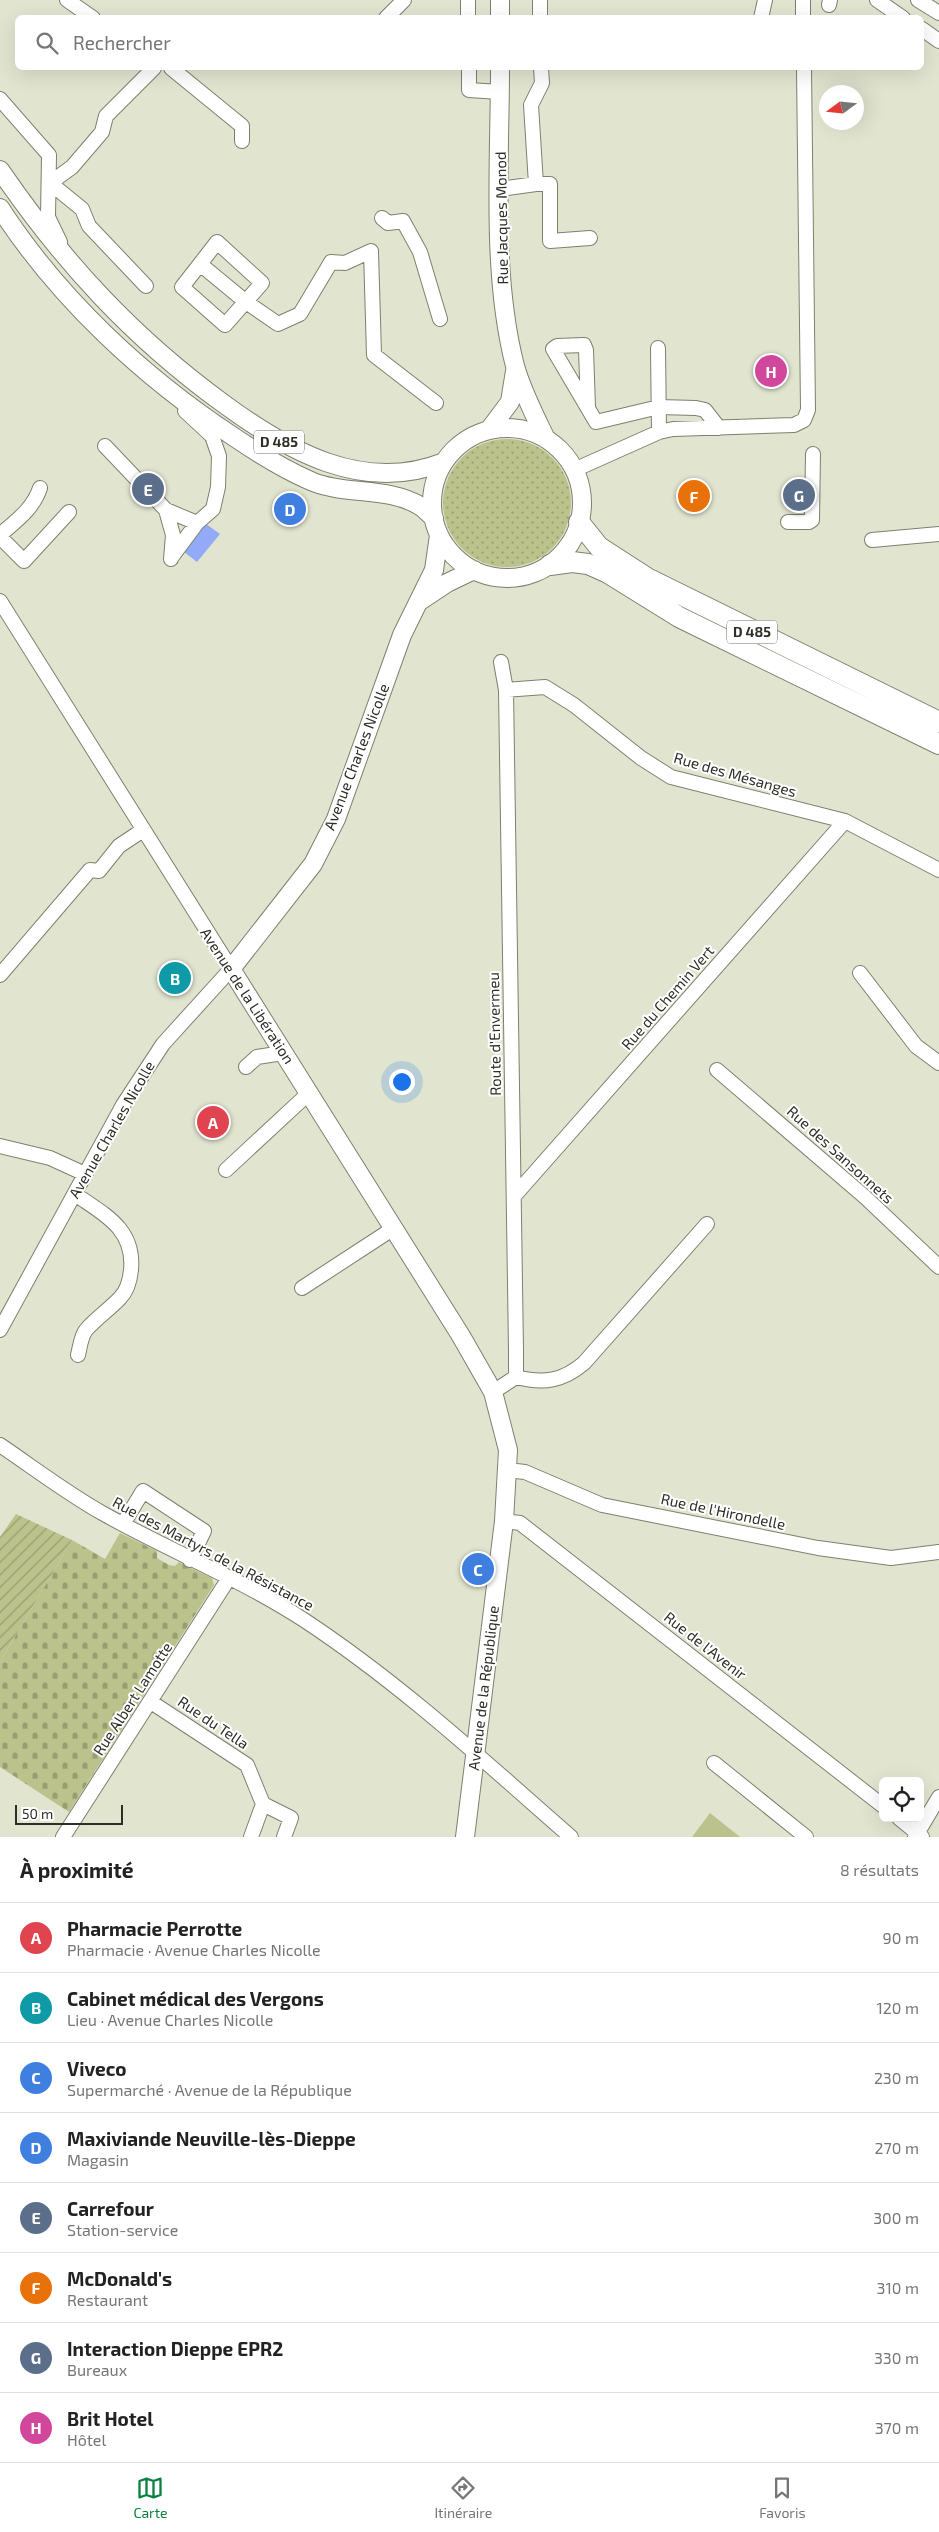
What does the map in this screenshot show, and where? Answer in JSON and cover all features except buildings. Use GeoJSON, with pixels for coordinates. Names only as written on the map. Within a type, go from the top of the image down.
{"type":"FeatureCollection","features":[{"type":"Feature","properties":{"kind":"highway","name":"D 485"},"geometry":{"type":"LineString","coordinates":[[579,522],[599,547],[647,578],[939,722]]}},
{"type":"Feature","properties":{"kind":"highway","name":"D 485"},"geometry":{"type":"LineString","coordinates":[[550,564],[572,562],[588,564],[608,573],[679,617],[939,744]]}},
{"type":"Feature","properties":{"kind":"main road"},"geometry":{"type":"LineString","coordinates":[[500,0],[500,15]]}},
{"type":"Feature","properties":{"kind":"main road","name":"Rue Jacques Monod"},"geometry":{"type":"LineString","coordinates":[[500,70],[500,254],[504,301],[516,368],[546,439]]}},
{"type":"Feature","properties":{"kind":"main road","name":"D 485"},"geometry":{"type":"LineString","coordinates":[[0,170],[31,215],[70,263],[134,332],[190,380],[266,435],[300,453],[331,465],[365,472],[397,473],[423,471],[444,462]]}},
{"type":"Feature","properties":{"kind":"main road","name":"D 485"},"geometry":{"type":"LineString","coordinates":[[0,208],[55,280],[98,327],[140,367],[220,428],[291,472],[323,485],[397,497],[420,506],[437,527]]}},
{"type":"Feature","properties":{"kind":"main road","name":"Rue Jacques Monod"},"geometry":{"type":"LineString","coordinates":[[489,430],[510,402],[516,368]]}},
{"type":"Feature","properties":{"kind":"main road"},"geometry":{"type":"LineString","coordinates":[[509,428],[528,431],[546,439],[557,448],[574,470],[580,487],[582,504],[579,522],[568,546],[550,564],[529,575],[495,577],[474,570],[448,549],[437,527],[432,499],[436,480],[444,462],[464,442],[489,430],[509,428]]}},
{"type":"Feature","properties":{"kind":"main road","name":"Avenue Charles Nicolle"},"geometry":{"type":"LineString","coordinates":[[231,969],[317,856],[336,819],[402,635],[434,570],[437,527]]}},
{"type":"Feature","properties":{"kind":"main road","name":"Avenue Charles Nicolle"},"geometry":{"type":"LineString","coordinates":[[420,601],[447,582],[474,570]]}},
{"type":"Feature","properties":{"kind":"main road","name":"Avenue de la Libération"},"geometry":{"type":"LineString","coordinates":[[231,969],[394,1228],[493,1392]]}},
{"type":"Feature","properties":{"kind":"main road","name":"Avenue de la République"},"geometry":{"type":"LineString","coordinates":[[465,1837],[504,1521],[507,1443],[493,1392]]}},
{"type":"Feature","properties":{"kind":"street"},"geometry":{"type":"LineString","coordinates":[[67,0],[89,15]]}},
{"type":"Feature","properties":{"kind":"street"},"geometry":{"type":"LineString","coordinates":[[389,15],[404,0]]}},
{"type":"Feature","properties":{"kind":"street"},"geometry":{"type":"LineString","coordinates":[[468,0],[468,15]]}},
{"type":"Feature","properties":{"kind":"street"},"geometry":{"type":"LineString","coordinates":[[540,0],[540,15]]}},
{"type":"Feature","properties":{"kind":"street"},"geometry":{"type":"LineString","coordinates":[[762,15],[765,0]]}},
{"type":"Feature","properties":{"kind":"street"},"geometry":{"type":"LineString","coordinates":[[803,0],[803,15]]}},
{"type":"Feature","properties":{"kind":"street"},"geometry":{"type":"LineString","coordinates":[[877,0],[899,15]]}},
{"type":"Feature","properties":{"kind":"street"},"geometry":{"type":"LineString","coordinates":[[918,0],[939,13]]}},
{"type":"Feature","properties":{"kind":"street"},"geometry":{"type":"LineString","coordinates":[[924,31],[939,41]]}},
{"type":"Feature","properties":{"kind":"street"},"geometry":{"type":"LineString","coordinates":[[50,183],[72,167],[102,132],[106,116],[152,70]]}},
{"type":"Feature","properties":{"kind":"street"},"geometry":{"type":"LineString","coordinates":[[173,70],[242,126],[242,141]]}},
{"type":"Feature","properties":{"kind":"street"},"geometry":{"type":"LineString","coordinates":[[469,70],[469,90],[472,92],[500,92]]}},
{"type":"Feature","properties":{"kind":"street"},"geometry":{"type":"LineString","coordinates":[[536,184],[531,105],[542,83],[541,70]]}},
{"type":"Feature","properties":{"kind":"street"},"geometry":{"type":"LineString","coordinates":[[574,470],[659,432],[674,429],[794,425],[804,420],[808,410],[804,70]]}},
{"type":"Feature","properties":{"kind":"street"},"geometry":{"type":"LineString","coordinates":[[0,99],[49,154],[48,216],[70,263]]}},
{"type":"Feature","properties":{"kind":"street"},"geometry":{"type":"LineString","coordinates":[[50,183],[82,209],[89,226],[146,286]]}},
{"type":"Feature","properties":{"kind":"street"},"geometry":{"type":"LineString","coordinates":[[500,189],[550,184],[550,241],[590,238]]}},
{"type":"Feature","properties":{"kind":"street"},"geometry":{"type":"LineString","coordinates":[[382,218],[388,223],[403,221],[420,252],[440,319]]}},
{"type":"Feature","properties":{"kind":"street"},"geometry":{"type":"LineString","coordinates":[[217,242],[262,283],[246,302],[225,325],[182,287],[217,242]]}},
{"type":"Feature","properties":{"kind":"street"},"geometry":{"type":"LineString","coordinates":[[200,264],[246,302],[278,324],[300,314],[331,262],[345,263],[371,251],[374,355],[436,403]]}},
{"type":"Feature","properties":{"kind":"street"},"geometry":{"type":"LineString","coordinates":[[658,348],[659,432]]}},
{"type":"Feature","properties":{"kind":"street"},"geometry":{"type":"LineString","coordinates":[[140,367],[212,436],[219,456],[218,486],[213,509],[196,523],[170,559],[173,535],[166,510]]}},
{"type":"Feature","properties":{"kind":"street"},"geometry":{"type":"LineString","coordinates":[[588,408],[596,422],[659,407],[705,410],[719,428]]}},
{"type":"Feature","properties":{"kind":"street"},"geometry":{"type":"LineString","coordinates":[[105,446],[166,510],[196,523]]}},
{"type":"Feature","properties":{"kind":"street"},"geometry":{"type":"LineString","coordinates":[[788,522],[809,522],[812,520],[813,454]]}},
{"type":"Feature","properties":{"kind":"street"},"geometry":{"type":"LineString","coordinates":[[40,488],[36,500],[0,536],[24,561],[69,512]]}},
{"type":"Feature","properties":{"kind":"street"},"geometry":{"type":"LineString","coordinates":[[872,540],[939,534]]}},
{"type":"Feature","properties":{"kind":"street","name":"Avenue de la Libération"},"geometry":{"type":"LineString","coordinates":[[0,601],[231,969]]}},
{"type":"Feature","properties":{"kind":"street","name":"Route d'Envermeu"},"geometry":{"type":"LineString","coordinates":[[501,662],[506,690],[515,1195],[516,1377]]}},
{"type":"Feature","properties":{"kind":"street","name":"Rue des Mésanges"},"geometry":{"type":"LineString","coordinates":[[506,690],[545,687],[574,705],[641,758],[671,777],[845,822],[939,870]]}},
{"type":"Feature","properties":{"kind":"street","name":"Rue du Chemin Vert"},"geometry":{"type":"LineString","coordinates":[[515,1195],[845,822]]}},
{"type":"Feature","properties":{"kind":"street"},"geometry":{"type":"LineString","coordinates":[[0,975],[90,870],[98,871],[119,846],[144,830]]}},
{"type":"Feature","properties":{"kind":"street","name":"Avenue Charles Nicolle"},"geometry":{"type":"LineString","coordinates":[[0,1330],[123,1105],[163,1044],[231,969]]}},
{"type":"Feature","properties":{"kind":"street"},"geometry":{"type":"LineString","coordinates":[[860,972],[916,1046],[939,1063]]}},
{"type":"Feature","properties":{"kind":"street"},"geometry":{"type":"LineString","coordinates":[[246,1067],[257,1057],[283,1053]]}},
{"type":"Feature","properties":{"kind":"street","name":"Rue des Sansonnets"},"geometry":{"type":"LineString","coordinates":[[717,1070],[865,1197],[939,1267]]}},
{"type":"Feature","properties":{"kind":"street"},"geometry":{"type":"LineString","coordinates":[[226,1170],[309,1093]]}},
{"type":"Feature","properties":{"kind":"street"},"geometry":{"type":"LineString","coordinates":[[0,1146],[50,1158],[85,1174]]}},
{"type":"Feature","properties":{"kind":"street"},"geometry":{"type":"LineString","coordinates":[[75,1194],[100,1210],[125,1236],[130,1250],[132,1267],[130,1283],[122,1296],[85,1331],[78,1355]]}},
{"type":"Feature","properties":{"kind":"street"},"geometry":{"type":"LineString","coordinates":[[493,1392],[516,1377],[532,1381],[570,1375],[584,1362],[707,1224]]}},
{"type":"Feature","properties":{"kind":"street"},"geometry":{"type":"LineString","coordinates":[[302,1288],[394,1228]]}},
{"type":"Feature","properties":{"kind":"street","name":"Rue des Martyrs de la Résistance"},"geometry":{"type":"LineString","coordinates":[[0,1445],[102,1513],[190,1560],[230,1578],[303,1619],[390,1681],[447,1727],[475,1754],[571,1837]]}},
{"type":"Feature","properties":{"kind":"street","name":"Rue de l'Hirondelle"},"geometry":{"type":"LineString","coordinates":[[507,1470],[525,1472],[602,1505],[818,1548],[891,1558],[939,1552]]}},
{"type":"Feature","properties":{"kind":"street"},"geometry":{"type":"LineString","coordinates":[[123,1524],[143,1491],[204,1530],[190,1560]]}},
{"type":"Feature","properties":{"kind":"street","name":"Rue de l'Avenir"},"geometry":{"type":"LineString","coordinates":[[504,1521],[520,1523],[879,1803]]}},
{"type":"Feature","properties":{"kind":"street","name":"Rue Albert Lamotte"},"geometry":{"type":"LineString","coordinates":[[63,1837],[230,1578]]}},
{"type":"Feature","properties":{"kind":"street","name":"Rue du Tella"},"geometry":{"type":"LineString","coordinates":[[151,1702],[247,1765],[263,1804]]}},
{"type":"Feature","properties":{"kind":"street"},"geometry":{"type":"LineString","coordinates":[[714,1763],[806,1837]]}},
{"type":"Feature","properties":{"kind":"street"},"geometry":{"type":"LineString","coordinates":[[902,1822],[918,1836],[939,1797]]}},
{"type":"Feature","properties":{"kind":"street"},"geometry":{"type":"LineString","coordinates":[[251,1837],[263,1804],[290,1818],[284,1837]]}},
{"type":"Feature","properties":{"kind":"green space"},"geometry":{"type":"Polygon","coordinates":[[[507,439],[520,440],[532,444],[552,458],[566,478],[570,490],[570,516],[566,528],[552,548],[532,562],[520,566],[507,567],[494,566],[482,562],[462,548],[448,528],[444,516],[443,503],[444,490],[448,478],[462,458],[482,444],[494,440],[507,439]]]}},
{"type":"Feature","properties":{"kind":"green space"},"geometry":{"type":"Polygon","coordinates":[[[16,1514],[72,1540],[0,1662],[0,1537],[16,1514]]]}},
{"type":"Feature","properties":{"kind":"green space"},"geometry":{"type":"Polygon","coordinates":[[[120,1533],[157,1551],[157,1558],[169,1565],[175,1566],[179,1562],[212,1578],[214,1585],[69,1812],[0,1767],[0,1662],[72,1540],[105,1559],[120,1533]]]}},
{"type":"Feature","properties":{"kind":"green space"},"geometry":{"type":"Polygon","coordinates":[[[710,1813],[740,1837],[692,1837],[710,1813]]]}},
{"type":"Feature","properties":{"kind":"water"},"geometry":{"type":"Polygon","coordinates":[[[206,524],[220,534],[197,562],[184,552],[206,524]]]}},
{"type":"Feature","properties":{"kind":"place","name":"Brit Hotel"},"geometry":{"type":"Point","coordinates":[771,371]}},
{"type":"Feature","properties":{"kind":"place","name":"Carrefour"},"geometry":{"type":"Point","coordinates":[148,489]}},
{"type":"Feature","properties":{"kind":"place","name":"Interaction Dieppe EPR2"},"geometry":{"type":"Point","coordinates":[799,495]}},
{"type":"Feature","properties":{"kind":"place","name":"McDonald's"},"geometry":{"type":"Point","coordinates":[694,496]}},
{"type":"Feature","properties":{"kind":"place","name":"Maxiviande Neuville-lès-Dieppe"},"geometry":{"type":"Point","coordinates":[290,509]}},
{"type":"Feature","properties":{"kind":"place","name":"Cabinet médical des Vergons"},"geometry":{"type":"Point","coordinates":[175,978]}},
{"type":"Feature","properties":{"kind":"place","name":"Pharmacie Perrotte"},"geometry":{"type":"Point","coordinates":[213,1122]}},
{"type":"Feature","properties":{"kind":"place","name":"Viveco"},"geometry":{"type":"Point","coordinates":[478,1569]}}]}
